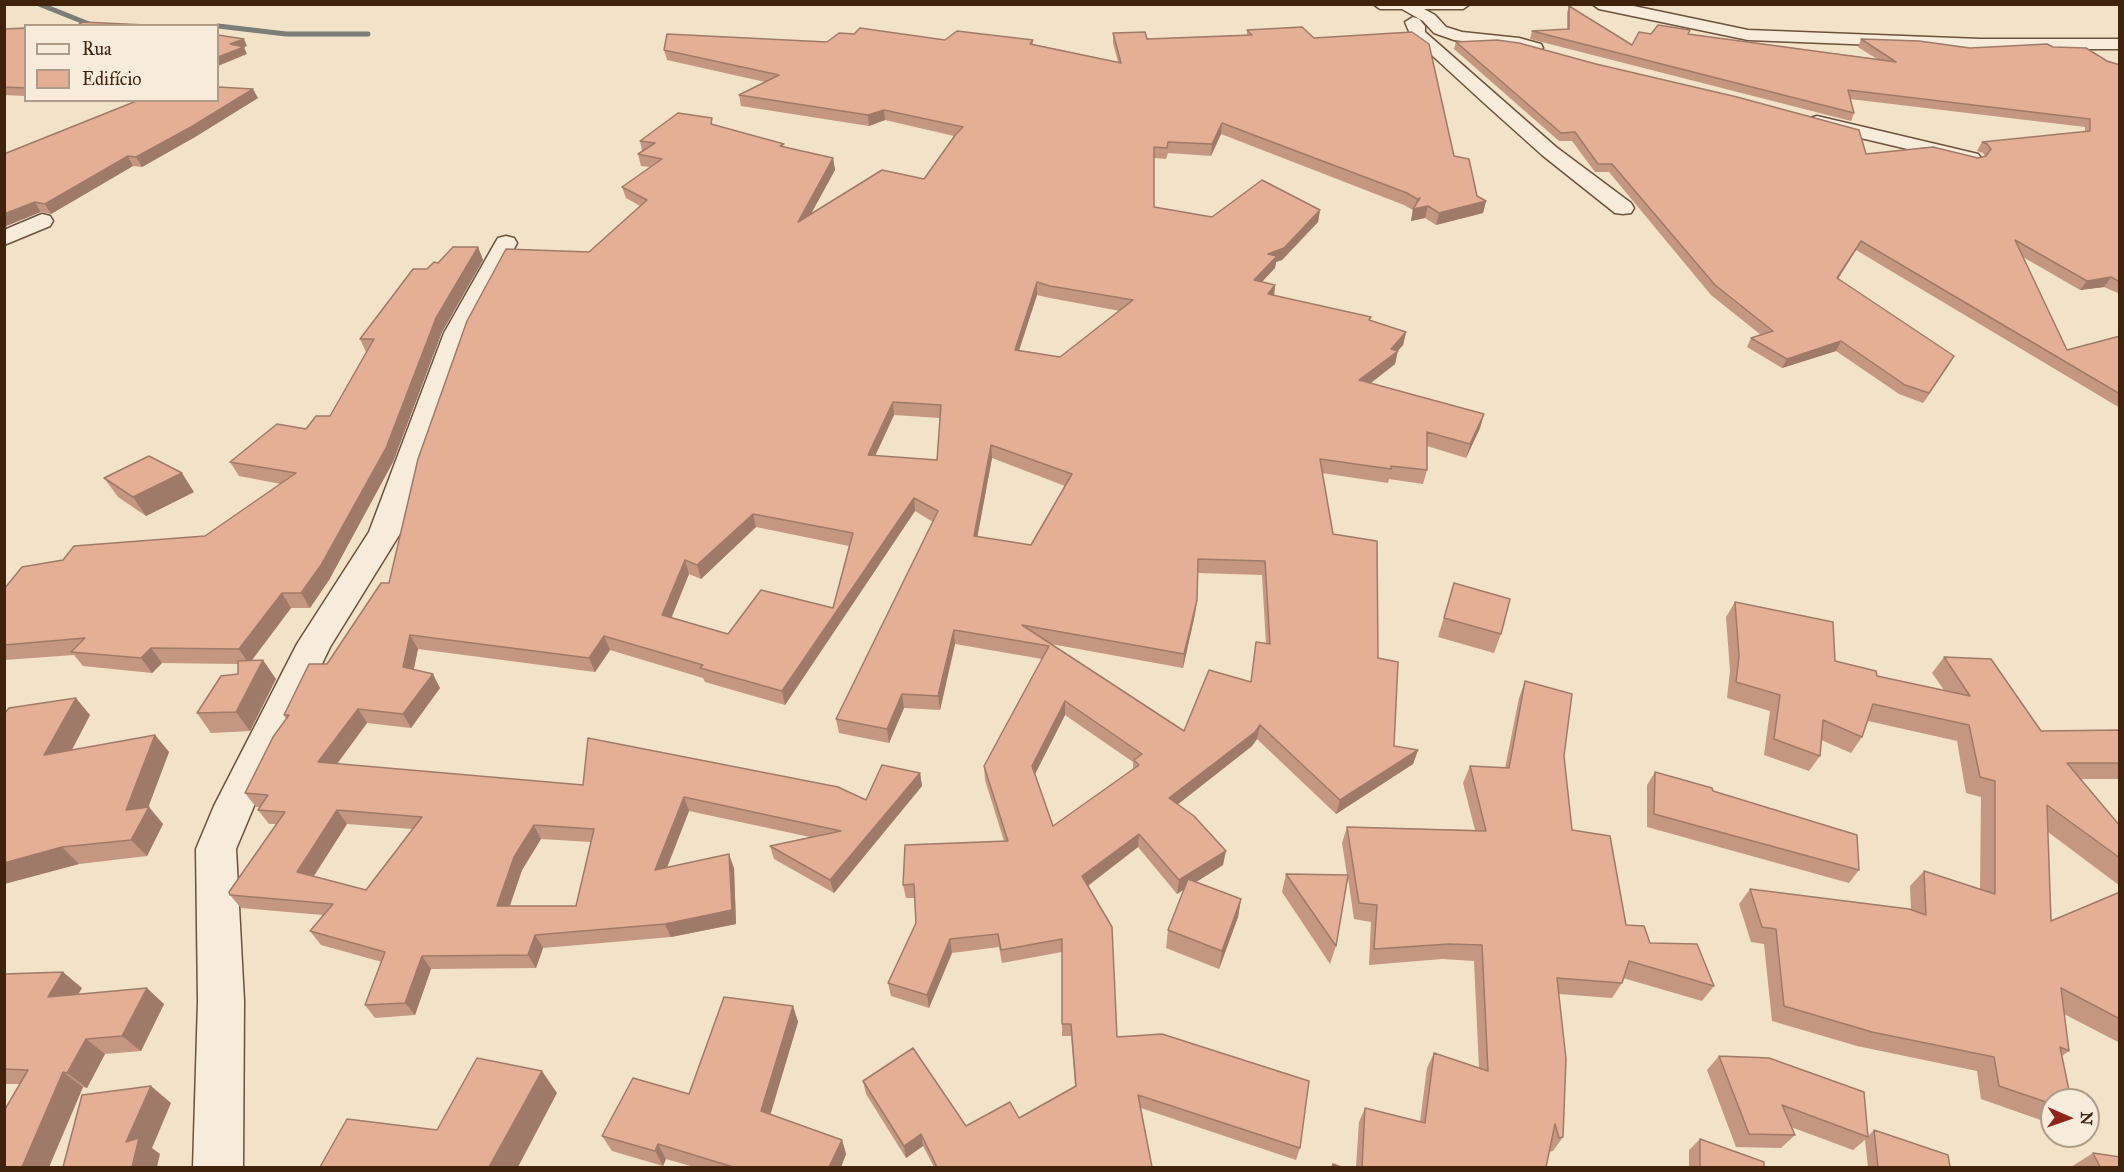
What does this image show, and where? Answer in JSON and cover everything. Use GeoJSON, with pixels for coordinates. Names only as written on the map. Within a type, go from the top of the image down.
{"type":"FeatureCollection","features":[{"type":"Feature","properties":{"kind":"street"},"geometry":{"type":"LineString","coordinates":[[1380,4],[1463,4]]}},
{"type":"Feature","properties":{"kind":"street"},"geometry":{"type":"LineString","coordinates":[[1599,4],[1748,35],[1980,44],[2120,44]]}},
{"type":"Feature","properties":{"kind":"street"},"geometry":{"type":"LineString","coordinates":[[1402,5],[1429,18],[1440,30],[1460,37],[1519,43],[1552,53]]}},
{"type":"Feature","properties":{"kind":"street"},"geometry":{"type":"LineString","coordinates":[[1402,5],[1417,26],[1417,33],[1427,43],[1549,151],[1623,208]]}},
{"type":"Feature","properties":{"kind":"street"},"geometry":{"type":"LineString","coordinates":[[1804,118],[1974,158]]}},
{"type":"Feature","properties":{"kind":"street"},"geometry":{"type":"LineString","coordinates":[[4,238],[42,221]]}},
{"type":"Feature","properties":{"kind":"street"},"geometry":{"type":"LineString","coordinates":[[218,1167],[221,1001],[216,849],[234,806],[314,645],[385,532],[398,490],[457,333],[506,243]]}},
{"type":"Feature","properties":{"kind":"building"},"geometry":{"type":"Polygon","coordinates":[[[1569,6],[1632,45],[1639,32],[1651,34],[1658,25],[1690,30],[1688,34],[1896,62],[1861,39],[1919,41],[1970,48],[2047,44],[2053,47],[2086,48],[2107,61],[2120,65],[2120,282],[2111,277],[2087,281],[2015,240],[2067,350],[2120,336],[2120,394],[1861,241],[1837,278],[1954,356],[1929,393],[1905,385],[1841,341],[1787,359],[1751,338],[1773,331],[1715,285],[1612,164],[1598,164],[1575,132],[1561,133],[1456,42],[1497,40],[1519,43],[1859,130],[1866,154],[1933,147],[1978,158],[1986,156],[1991,149],[1982,142],[2090,131],[2090,119],[1848,90],[1854,113],[1532,31],[1569,29],[1569,6]]]}},
{"type":"Feature","properties":{"kind":"building"},"geometry":{"type":"Polygon","coordinates":[[[83,22],[125,24],[80,24],[83,22]]]}},
{"type":"Feature","properties":{"kind":"building"},"geometry":{"type":"Polygon","coordinates":[[[1302,27],[1314,38],[1412,32],[1429,44],[1454,156],[1469,159],[1477,196],[1486,201],[1439,213],[1428,206],[1413,209],[1420,198],[1417,199],[1407,193],[1222,123],[1212,144],[1168,142],[1167,148],[1154,147],[1154,207],[1212,217],[1262,180],[1320,210],[1284,248],[1268,254],[1277,256],[1254,280],[1275,285],[1268,294],[1371,317],[1369,320],[1406,332],[1391,349],[1398,351],[1359,380],[1484,414],[1470,444],[1427,432],[1427,470],[1391,466],[1391,469],[1320,459],[1333,534],[1377,541],[1378,658],[1398,662],[1394,746],[1418,750],[1340,800],[1260,725],[1255,732],[1169,798],[1194,816],[1226,851],[1179,880],[1139,834],[1082,876],[1112,927],[1117,1037],[1162,1034],[1309,1081],[1300,1148],[1138,1095],[1152,1167],[937,1167],[921,1134],[904,1146],[863,1081],[913,1048],[966,1126],[1010,1102],[1019,1118],[1076,1086],[1071,1024],[1062,1024],[1062,939],[1001,950],[998,934],[950,939],[927,995],[888,983],[916,923],[914,884],[903,885],[905,845],[1008,841],[984,766],[1049,646],[954,630],[938,696],[902,694],[887,729],[836,719],[938,511],[914,498],[782,691],[700,668],[703,665],[604,636],[589,658],[410,635],[403,667],[433,674],[403,714],[358,709],[318,762],[583,785],[588,738],[838,787],[866,800],[882,765],[920,773],[830,880],[770,846],[841,831],[684,797],[655,870],[729,854],[732,910],[665,924],[535,935],[528,955],[422,956],[405,1003],[365,1005],[385,952],[310,931],[333,904],[230,895],[229,892],[285,812],[258,810],[268,795],[245,793],[273,737],[289,715],[284,715],[309,664],[327,664],[381,583],[389,583],[418,459],[467,321],[506,249],[589,252],[647,200],[622,187],[662,159],[638,154],[655,143],[640,141],[678,113],[712,118],[711,124],[784,144],[780,146],[833,158],[798,222],[882,170],[924,179],[963,127],[884,110],[868,115],[739,95],[779,75],[664,50],[667,34],[827,42],[839,33],[854,34],[860,28],[945,40],[957,31],[1033,40],[1030,44],[1121,63],[1113,33],[1145,32],[1147,39],[1252,35],[1247,30],[1302,27]],[[1037,282],[1015,350],[1060,357],[1133,300],[1037,282]],[[893,402],[868,455],[937,460],[941,405],[893,402]],[[991,445],[974,536],[1031,545],[1072,474],[991,445]],[[753,514],[697,565],[685,560],[662,615],[728,634],[761,590],[833,608],[853,533],[753,514]],[[1198,559],[1197,600],[1184,654],[1022,625],[1184,731],[1209,670],[1251,682],[1256,642],[1270,644],[1265,561],[1198,559]],[[1065,701],[1032,766],[1053,826],[1139,765],[1134,760],[1142,754],[1065,701]],[[337,810],[297,872],[366,890],[422,817],[337,810]],[[534,825],[514,857],[497,906],[576,906],[594,829],[534,825]]]}},
{"type":"Feature","properties":{"kind":"building"},"geometry":{"type":"Polygon","coordinates":[[[24,28],[24,88],[4,87],[4,29],[24,28]]]}},
{"type":"Feature","properties":{"kind":"building"},"geometry":{"type":"Polygon","coordinates":[[[219,35],[244,39],[230,44],[244,47],[219,57],[219,35]]]}},
{"type":"Feature","properties":{"kind":"building"},"geometry":{"type":"Polygon","coordinates":[[[219,87],[253,89],[191,127],[136,157],[128,156],[45,204],[35,202],[4,214],[4,154],[134,102],[219,102],[219,87]]]}},
{"type":"Feature","properties":{"kind":"building"},"geometry":{"type":"Polygon","coordinates":[[[453,247],[478,247],[436,318],[386,448],[321,565],[301,593],[282,593],[239,649],[151,648],[141,658],[71,652],[85,638],[4,645],[4,589],[22,567],[63,560],[74,546],[205,536],[296,473],[230,462],[277,424],[306,429],[316,416],[330,416],[374,339],[360,339],[413,269],[427,269],[434,262],[438,263],[453,247]]]}},
{"type":"Feature","properties":{"kind":"building"},"geometry":{"type":"Polygon","coordinates":[[[149,456],[182,473],[133,497],[104,478],[149,456]]]}},
{"type":"Feature","properties":{"kind":"building"},"geometry":{"type":"Polygon","coordinates":[[[1454,583],[1510,599],[1501,634],[1444,618],[1454,583]]]}},
{"type":"Feature","properties":{"kind":"building"},"geometry":{"type":"Polygon","coordinates":[[[1735,602],[1833,622],[1835,661],[1876,671],[1877,676],[1970,696],[1944,657],[1991,659],[2041,731],[2120,730],[2120,763],[2067,763],[2120,826],[2120,858],[2047,805],[2051,921],[2120,892],[2120,1019],[2061,988],[2069,1051],[2060,1047],[2069,1088],[2040,1088],[2040,1100],[1999,1086],[1994,1057],[1872,1032],[1784,1006],[1776,929],[1762,927],[1750,889],[1909,909],[1926,915],[1924,871],[1995,894],[1995,781],[1980,777],[1969,725],[1873,704],[1862,737],[1823,720],[1820,756],[1774,739],[1780,695],[1736,682],[1739,656],[1735,602]]]}},
{"type":"Feature","properties":{"kind":"building"},"geometry":{"type":"Polygon","coordinates":[[[263,660],[236,712],[197,713],[221,676],[238,674],[238,661],[263,660]]]}},
{"type":"Feature","properties":{"kind":"building"},"geometry":{"type":"Polygon","coordinates":[[[1525,681],[1572,694],[1564,756],[1572,830],[1610,836],[1626,925],[1644,926],[1650,943],[1697,944],[1714,986],[1629,961],[1622,983],[1557,978],[1566,1059],[1563,1137],[1559,1138],[1555,1124],[1546,1167],[1362,1167],[1365,1108],[1425,1123],[1434,1053],[1488,1071],[1482,945],[1449,944],[1374,949],[1377,905],[1359,903],[1347,827],[1486,831],[1470,766],[1509,768],[1525,681]]]}},
{"type":"Feature","properties":{"kind":"building"},"geometry":{"type":"Polygon","coordinates":[[[76,698],[44,755],[155,735],[126,810],[149,807],[131,840],[62,847],[4,863],[4,714],[9,708],[76,698]]]}},
{"type":"Feature","properties":{"kind":"building"},"geometry":{"type":"Polygon","coordinates":[[[1655,772],[1857,835],[1859,870],[1654,814],[1655,772]]]}},
{"type":"Feature","properties":{"kind":"building"},"geometry":{"type":"Polygon","coordinates":[[[1286,874],[1348,875],[1336,946],[1286,874]]]}},
{"type":"Feature","properties":{"kind":"building"},"geometry":{"type":"Polygon","coordinates":[[[1188,879],[1241,899],[1222,951],[1168,930],[1188,879]]]}},
{"type":"Feature","properties":{"kind":"building"},"geometry":{"type":"Polygon","coordinates":[[[63,972],[48,997],[147,988],[122,1036],[86,1039],[67,1073],[63,1072],[22,1167],[4,1167],[4,1111],[28,1070],[4,1069],[4,974],[63,972]]]}},
{"type":"Feature","properties":{"kind":"building"},"geometry":{"type":"Polygon","coordinates":[[[724,997],[793,1006],[761,1111],[842,1140],[829,1167],[733,1167],[658,1144],[655,1151],[602,1136],[633,1078],[689,1094],[724,997]]]}},
{"type":"Feature","properties":{"kind":"building"},"geometry":{"type":"Polygon","coordinates":[[[1719,1056],[1769,1058],[1864,1092],[1868,1137],[1782,1105],[1795,1135],[1749,1134],[1719,1056]]]}},
{"type":"Feature","properties":{"kind":"building"},"geometry":{"type":"Polygon","coordinates":[[[477,1058],[542,1071],[489,1167],[320,1167],[347,1119],[437,1130],[477,1058]]]}},
{"type":"Feature","properties":{"kind":"building"},"geometry":{"type":"Polygon","coordinates":[[[151,1086],[126,1142],[139,1138],[132,1167],[63,1167],[82,1095],[151,1086]]]}},
{"type":"Feature","properties":{"kind":"building"},"geometry":{"type":"Polygon","coordinates":[[[1874,1130],[1948,1155],[1950,1167],[1878,1167],[1874,1130]]]}},
{"type":"Feature","properties":{"kind":"building"},"geometry":{"type":"Polygon","coordinates":[[[1700,1139],[1764,1162],[1764,1167],[1700,1167],[1700,1139]]]}},
{"type":"Feature","properties":{"kind":"building"},"geometry":{"type":"Polygon","coordinates":[[[2093,1153],[2120,1157],[2120,1167],[2100,1167],[2093,1153]]]}},
{"type":"Feature","properties":{"kind":"waterway"},"geometry":{"type":"LineString","coordinates":[[39,4],[89,24]]}},
{"type":"Feature","properties":{"kind":"waterway"},"geometry":{"type":"LineString","coordinates":[[219,26],[286,34],[368,34]]}}]}
